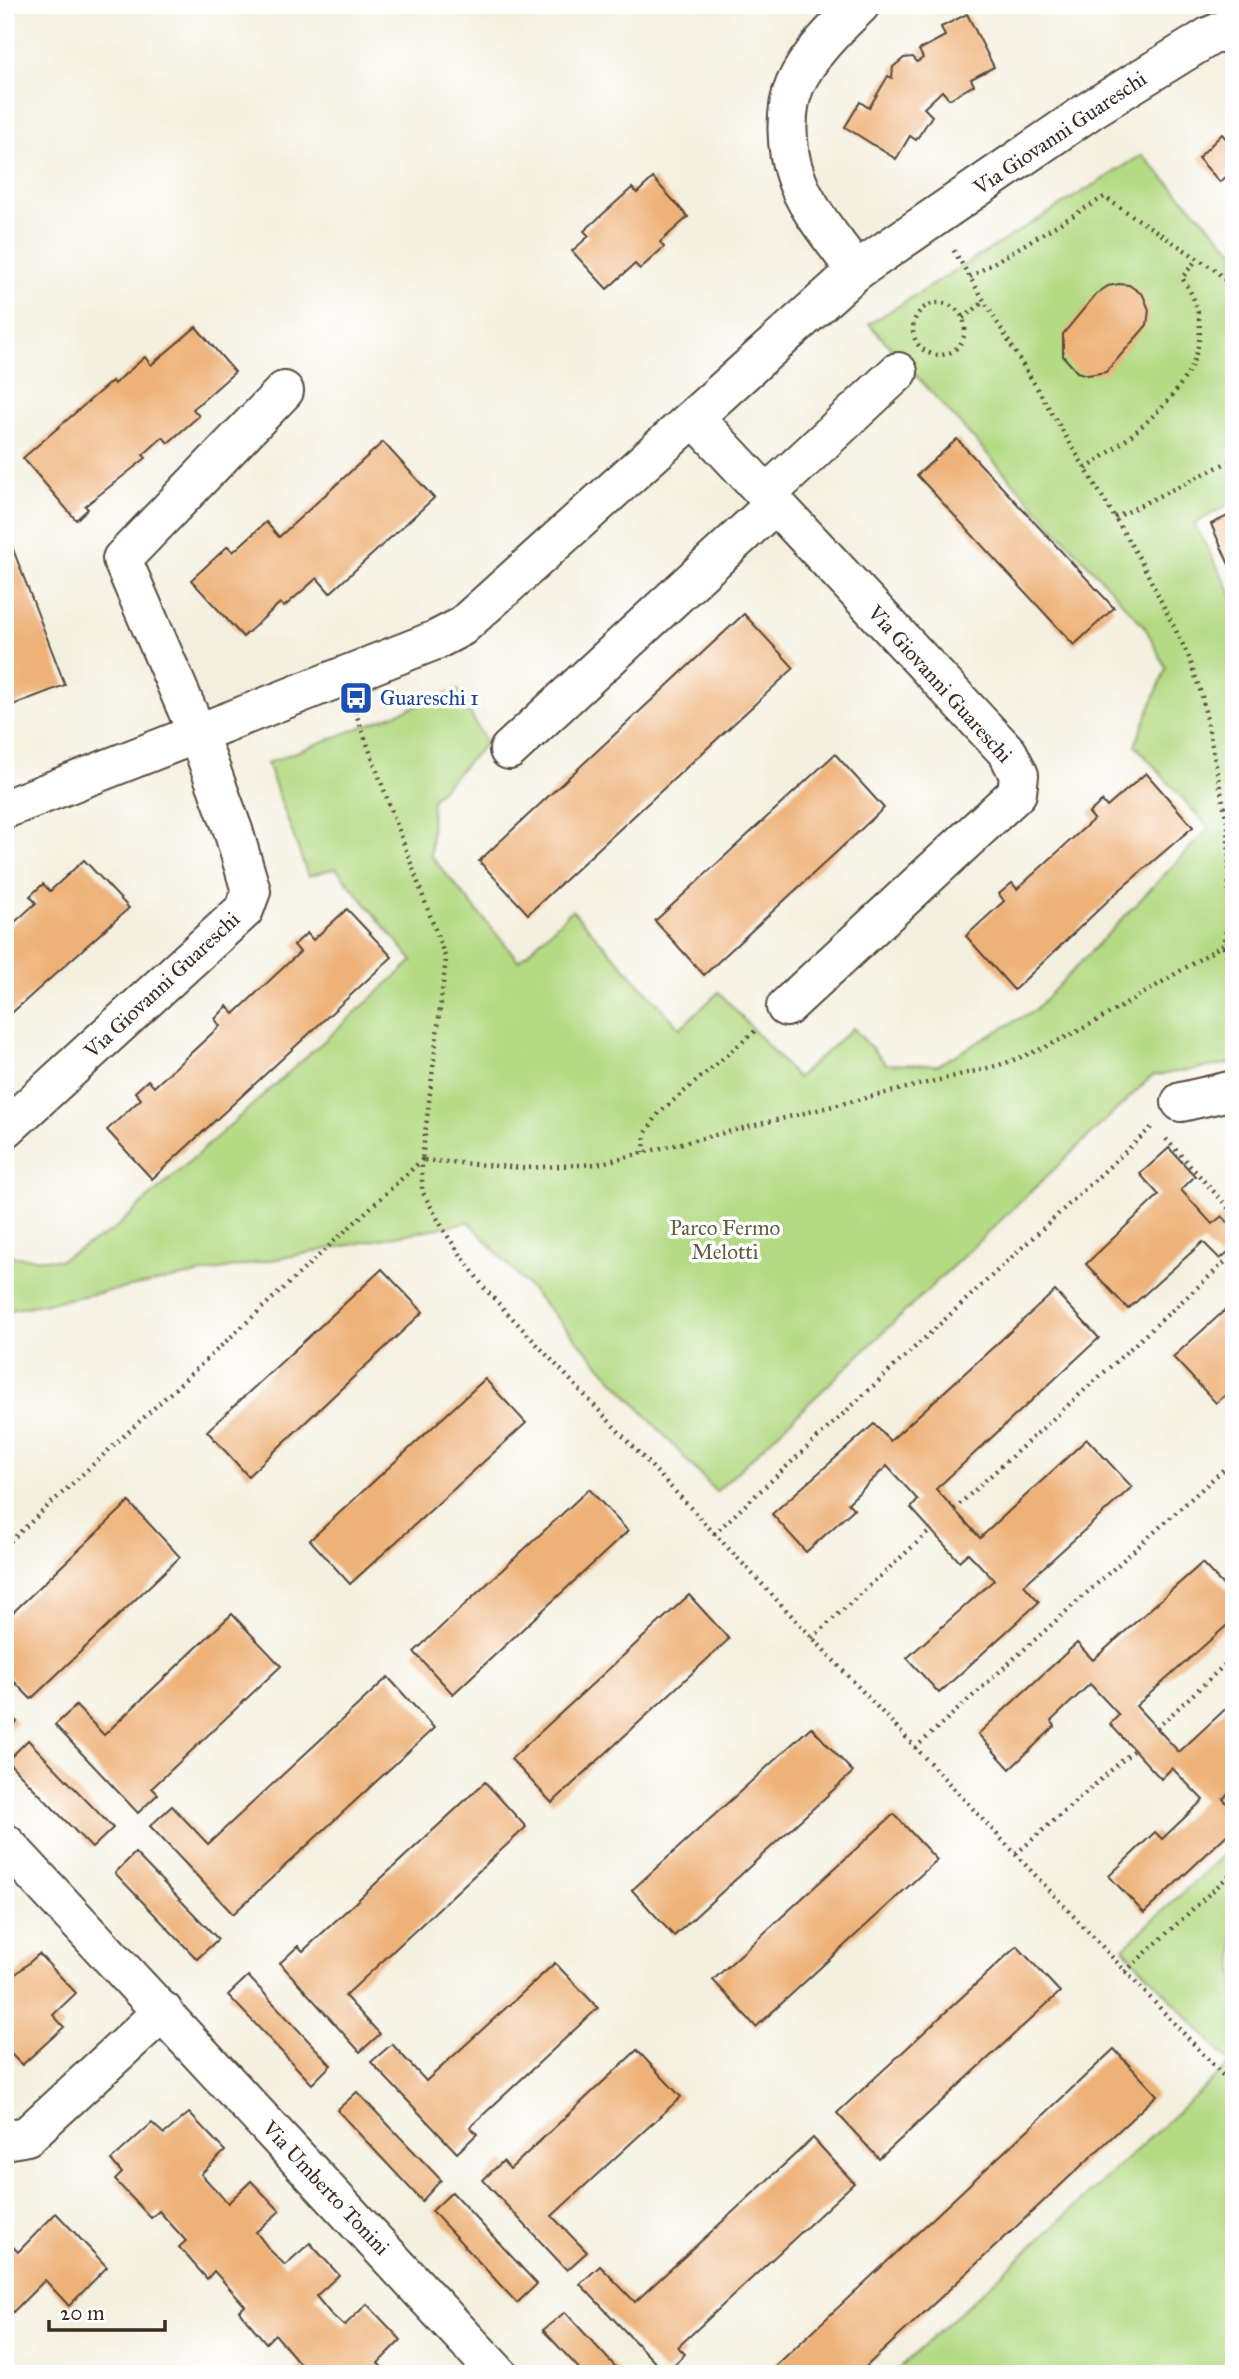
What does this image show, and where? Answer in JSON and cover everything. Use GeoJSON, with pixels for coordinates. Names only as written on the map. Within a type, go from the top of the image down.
{"type":"FeatureCollection","features":[{"type":"Feature","properties":{"kind":"street"},"geometry":{"type":"LineString","coordinates":[[856,271],[795,177],[788,146],[794,85],[818,50],[860,5]]}},
{"type":"Feature","properties":{"kind":"street","name":"Via Giovanni Guareschi"},"geometry":{"type":"LineString","coordinates":[[5,809],[436,640],[461,626],[856,271],[1092,109],[1210,36],[1234,26]]}},
{"type":"Feature","properties":{"kind":"street"},"geometry":{"type":"LineString","coordinates":[[509,750],[771,499],[898,372]]}},
{"type":"Feature","properties":{"kind":"street","name":"Via Giovanni Guareschi"},"geometry":{"type":"LineString","coordinates":[[5,1129],[244,910],[251,891],[246,868],[198,735],[122,559],[284,391]]}},
{"type":"Feature","properties":{"kind":"street","name":"Via Giovanni Guareschi"},"geometry":{"type":"LineString","coordinates":[[695,418],[1008,753],[1019,775],[1017,793],[786,1007]]}},
{"type":"Feature","properties":{"kind":"street"},"geometry":{"type":"LineString","coordinates":[[1167,1114],[1234,1090]]}},
{"type":"Feature","properties":{"kind":"street","name":"Via Umberto Tonini"},"geometry":{"type":"LineString","coordinates":[[5,1843],[163,2011],[490,2371]]}},
{"type":"Feature","properties":{"kind":"street"},"geometry":{"type":"LineString","coordinates":[[5,2140],[27,2136],[163,2011]]}},
{"type":"Feature","properties":{"kind":"path"},"geometry":{"type":"LineString","coordinates":[[970,277],[1104,197],[1198,259],[1234,289]]}},
{"type":"Feature","properties":{"kind":"path"},"geometry":{"type":"LineString","coordinates":[[934,218],[1141,561],[1188,655],[1202,696],[1228,827],[1229,915],[1223,945],[1234,975]]}},
{"type":"Feature","properties":{"kind":"path"},"geometry":{"type":"LineString","coordinates":[[1198,259],[1182,278],[1198,295],[1203,306]]}},
{"type":"Feature","properties":{"kind":"path"},"geometry":{"type":"LineString","coordinates":[[963,318],[984,302]]}},
{"type":"Feature","properties":{"kind":"path"},"geometry":{"type":"LineString","coordinates":[[948,304],[957,309],[963,318],[964,338],[950,353],[930,354],[915,340],[914,320],[928,305],[948,304]]}},
{"type":"Feature","properties":{"kind":"path"},"geometry":{"type":"LineString","coordinates":[[1086,469],[1166,411],[1203,360]]}},
{"type":"Feature","properties":{"kind":"path"},"geometry":{"type":"LineString","coordinates":[[1115,518],[1234,459]]}},
{"type":"Feature","properties":{"kind":"path"},"geometry":{"type":"LineString","coordinates":[[342,677],[446,959],[422,1160],[422,1191],[446,1234],[485,1289],[1234,2087]]}},
{"type":"Feature","properties":{"kind":"path"},"geometry":{"type":"LineString","coordinates":[[5,1546],[422,1160],[561,1168],[597,1164],[928,1084],[1035,1054],[1234,940]]}},
{"type":"Feature","properties":{"kind":"path"},"geometry":{"type":"LineString","coordinates":[[644,1153],[645,1134],[659,1113],[741,1041],[786,1007]]}},
{"type":"Feature","properties":{"kind":"path"},"geometry":{"type":"LineString","coordinates":[[715,1534],[1167,1114],[1234,1214]]}},
{"type":"Feature","properties":{"kind":"path"},"geometry":{"type":"LineString","coordinates":[[954,1509],[1234,1254]]}},
{"type":"Feature","properties":{"kind":"path"},"geometry":{"type":"LineString","coordinates":[[915,1748],[1234,1460]]}},
{"type":"Feature","properties":{"kind":"path"},"geometry":{"type":"LineString","coordinates":[[812,1638],[931,1530]]}},
{"type":"Feature","properties":{"kind":"path"},"geometry":{"type":"LineString","coordinates":[[1157,1728],[1234,1656]]}},
{"type":"Feature","properties":{"kind":"path"},"geometry":{"type":"LineString","coordinates":[[1016,1854],[1134,1750]]}},
{"type":"Feature","properties":{"kind":"path"},"geometry":{"type":"LineString","coordinates":[[1125,1972],[1234,1871]]}},
{"type":"Feature","properties":{"kind":"green space","name":"Parco Fermo Melotti"},"geometry":{"type":"Polygon","coordinates":[[[1142,155],[1234,251],[1234,501],[1194,524],[1234,598],[1234,1063],[1152,1076],[716,1492],[469,1222],[5,1311],[5,1247],[14,1257],[60,1260],[112,1231],[413,961],[336,868],[308,876],[267,763],[458,690],[486,743],[432,799],[431,856],[519,961],[572,910],[680,1028],[719,992],[797,1078],[853,1028],[886,1064],[938,1065],[1036,1009],[1209,828],[1135,745],[1166,668],[1145,627],[869,324],[1142,155]]]}},
{"type":"Feature","properties":{"kind":"green space"},"geometry":{"type":"Polygon","coordinates":[[[1234,1845],[1234,2374],[893,2374],[1231,2063],[1123,1948],[1234,1845]]]}},
{"type":"Feature","properties":{"kind":"building"},"geometry":{"type":"Polygon","coordinates":[[[967,14],[994,67],[971,79],[974,85],[949,99],[942,91],[924,108],[932,116],[916,140],[910,136],[896,159],[845,127],[860,102],[869,108],[888,76],[892,78],[893,67],[904,58],[913,57],[917,62],[923,58],[919,50],[945,36],[941,27],[967,14]]]}},
{"type":"Feature","properties":{"kind":"building"},"geometry":{"type":"Polygon","coordinates":[[[1222,134],[1228,141],[1234,136],[1234,183],[1227,176],[1220,182],[1198,158],[1222,134]]]}},
{"type":"Feature","properties":{"kind":"building"},"geometry":{"type":"Polygon","coordinates":[[[653,178],[688,217],[660,242],[664,247],[640,269],[635,264],[607,289],[572,251],[589,236],[584,231],[632,188],[637,193],[653,178]]]}},
{"type":"Feature","properties":{"kind":"building"},"geometry":{"type":"Polygon","coordinates":[[[1129,285],[1143,295],[1149,310],[1147,325],[1106,372],[1088,375],[1077,372],[1063,356],[1063,334],[1096,294],[1108,286],[1129,285]]]}},
{"type":"Feature","properties":{"kind":"building"},"geometry":{"type":"Polygon","coordinates":[[[196,327],[235,372],[193,409],[199,416],[168,443],[163,437],[143,455],[146,458],[85,506],[88,509],[76,520],[23,458],[112,381],[114,384],[145,357],[151,365],[196,327]]]}},
{"type":"Feature","properties":{"kind":"building"},"geometry":{"type":"Polygon","coordinates":[[[957,439],[1114,608],[1074,645],[917,475],[957,439]]]}},
{"type":"Feature","properties":{"kind":"building"},"geometry":{"type":"Polygon","coordinates":[[[383,442],[434,498],[330,593],[317,578],[284,607],[280,603],[243,637],[191,580],[228,546],[233,552],[266,522],[279,537],[383,442]]]}},
{"type":"Feature","properties":{"kind":"building"},"geometry":{"type":"Polygon","coordinates":[[[1234,513],[1234,576],[1211,524],[1234,513]]]}},
{"type":"Feature","properties":{"kind":"building"},"geometry":{"type":"Polygon","coordinates":[[[11,544],[65,685],[5,708],[5,546],[11,544]]]}},
{"type":"Feature","properties":{"kind":"building"},"geometry":{"type":"Polygon","coordinates":[[[744,614],[794,668],[528,914],[479,861],[744,614]]]}},
{"type":"Feature","properties":{"kind":"building"},"geometry":{"type":"Polygon","coordinates":[[[835,754],[884,808],[704,975],[655,921],[835,754]]]}},
{"type":"Feature","properties":{"kind":"building"},"geometry":{"type":"Polygon","coordinates":[[[1146,773],[1193,827],[1116,893],[1014,990],[966,936],[1004,901],[999,894],[1012,883],[1017,889],[1094,819],[1089,813],[1102,801],[1107,807],[1146,773]]]}},
{"type":"Feature","properties":{"kind":"building"},"geometry":{"type":"Polygon","coordinates":[[[84,860],[129,908],[5,1019],[5,931],[36,903],[30,896],[43,884],[50,891],[84,860]]]}},
{"type":"Feature","properties":{"kind":"building"},"geometry":{"type":"Polygon","coordinates":[[[347,909],[392,957],[152,1179],[107,1130],[141,1099],[135,1092],[148,1080],[154,1087],[220,1026],[215,1019],[227,1006],[234,1014],[300,952],[294,945],[307,933],[313,940],[347,909]]]}},
{"type":"Feature","properties":{"kind":"building"},"geometry":{"type":"Polygon","coordinates":[[[1169,1148],[1195,1176],[1181,1190],[1212,1224],[1222,1216],[1234,1229],[1234,1247],[1220,1259],[1203,1242],[1128,1309],[1086,1264],[1159,1195],[1140,1174],[1169,1148]]]}},
{"type":"Feature","properties":{"kind":"building"},"geometry":{"type":"Polygon","coordinates":[[[382,1269],[423,1312],[248,1476],[207,1431],[382,1269]]]}},
{"type":"Feature","properties":{"kind":"building"},"geometry":{"type":"Polygon","coordinates":[[[1055,1291],[1099,1338],[936,1489],[980,1538],[1087,1439],[1132,1487],[1024,1585],[1039,1602],[939,1693],[907,1658],[994,1580],[968,1553],[959,1561],[911,1508],[918,1500],[887,1466],[848,1503],[854,1509],[806,1552],[772,1514],[874,1424],[890,1441],[1055,1291]]]}},
{"type":"Feature","properties":{"kind":"building"},"geometry":{"type":"Polygon","coordinates":[[[1234,1302],[1234,1388],[1216,1403],[1173,1357],[1234,1302]]]}},
{"type":"Feature","properties":{"kind":"building"},"geometry":{"type":"Polygon","coordinates":[[[485,1379],[526,1423],[350,1584],[310,1540],[485,1379]]]}},
{"type":"Feature","properties":{"kind":"building"},"geometry":{"type":"Polygon","coordinates":[[[589,1489],[628,1531],[453,1694],[414,1652],[589,1489]]]}},
{"type":"Feature","properties":{"kind":"building"},"geometry":{"type":"Polygon","coordinates":[[[129,1502],[180,1557],[31,1699],[5,1672],[5,1620],[129,1502]]]}},
{"type":"Feature","properties":{"kind":"building"},"geometry":{"type":"Polygon","coordinates":[[[1202,1563],[1234,1597],[1234,1619],[1136,1706],[1179,1752],[1234,1701],[1234,1787],[1223,1799],[1234,1811],[1234,1828],[1144,1913],[1109,1876],[1155,1832],[1162,1839],[1203,1800],[1172,1768],[1161,1779],[1110,1724],[1119,1715],[1090,1684],[1051,1721],[1055,1726],[1010,1769],[978,1734],[1077,1643],[1093,1660],[1202,1563]]]}},
{"type":"Feature","properties":{"kind":"building"},"geometry":{"type":"Polygon","coordinates":[[[689,1595],[729,1639],[552,1803],[511,1759],[689,1595]]]}},
{"type":"Feature","properties":{"kind":"building"},"geometry":{"type":"Polygon","coordinates":[[[232,1614],[281,1666],[152,1788],[158,1794],[138,1813],[55,1725],[76,1706],[104,1735],[232,1614]]]}},
{"type":"Feature","properties":{"kind":"building"},"geometry":{"type":"Polygon","coordinates":[[[388,1677],[434,1728],[233,1914],[150,1826],[172,1806],[208,1844],[388,1677]]]}},
{"type":"Feature","properties":{"kind":"building"},"geometry":{"type":"Polygon","coordinates":[[[5,1710],[17,1722],[5,1733],[5,1710]]]}},
{"type":"Feature","properties":{"kind":"building"},"geometry":{"type":"Polygon","coordinates":[[[811,1727],[853,1772],[674,1936],[632,1890],[811,1727]]]}},
{"type":"Feature","properties":{"kind":"building"},"geometry":{"type":"Polygon","coordinates":[[[28,1740],[113,1828],[92,1848],[7,1761],[28,1740]]]}},
{"type":"Feature","properties":{"kind":"building"},"geometry":{"type":"Polygon","coordinates":[[[485,1782],[526,1827],[345,1996],[380,2034],[360,2052],[280,1963],[298,1946],[303,1951],[485,1782]]]}},
{"type":"Feature","properties":{"kind":"building"},"geometry":{"type":"Polygon","coordinates":[[[894,1814],[937,1860],[756,2027],[713,1980],[894,1814]]]}},
{"type":"Feature","properties":{"kind":"building"},"geometry":{"type":"Polygon","coordinates":[[[135,1853],[218,1939],[197,1959],[115,1873],[135,1853]]]}},
{"type":"Feature","properties":{"kind":"building"},"geometry":{"type":"Polygon","coordinates":[[[1017,1946],[1060,1992],[879,2159],[837,2113],[1017,1946]]]}},
{"type":"Feature","properties":{"kind":"building"},"geometry":{"type":"Polygon","coordinates":[[[39,1954],[76,1993],[53,2015],[64,2027],[22,2065],[11,2054],[5,2059],[5,1964],[16,1974],[39,1954]]]}},
{"type":"Feature","properties":{"kind":"building"},"geometry":{"type":"Polygon","coordinates":[[[555,1963],[598,2008],[470,2127],[477,2134],[457,2153],[371,2062],[392,2044],[426,2081],[555,1963]]]}},
{"type":"Feature","properties":{"kind":"building"},"geometry":{"type":"Polygon","coordinates":[[[248,1976],[331,2065],[312,2084],[228,1995],[248,1976]]]}},
{"type":"Feature","properties":{"kind":"building"},"geometry":{"type":"Polygon","coordinates":[[[1114,2049],[1157,2095],[858,2374],[767,2374],[1114,2049]]]}},
{"type":"Feature","properties":{"kind":"building"},"geometry":{"type":"Polygon","coordinates":[[[637,2050],[681,2097],[552,2216],[587,2252],[567,2270],[483,2180],[503,2161],[510,2169],[637,2050]]]}},
{"type":"Feature","properties":{"kind":"building"},"geometry":{"type":"Polygon","coordinates":[[[357,2092],[441,2180],[422,2201],[337,2110],[357,2092]]]}},
{"type":"Feature","properties":{"kind":"building"},"geometry":{"type":"Polygon","coordinates":[[[189,2113],[225,2151],[201,2174],[212,2186],[228,2203],[251,2181],[280,2211],[256,2232],[270,2250],[285,2265],[310,2243],[339,2275],[316,2296],[330,2313],[344,2326],[367,2304],[401,2340],[378,2363],[388,2374],[293,2374],[301,2365],[275,2334],[266,2343],[239,2311],[245,2306],[214,2271],[207,2279],[179,2247],[186,2241],[159,2211],[151,2218],[115,2180],[122,2173],[111,2160],[152,2123],[164,2134],[189,2113]]]}},
{"type":"Feature","properties":{"kind":"building"},"geometry":{"type":"Polygon","coordinates":[[[813,2138],[854,2183],[678,2347],[685,2354],[665,2373],[580,2284],[600,2266],[635,2302],[813,2138]]]}},
{"type":"Feature","properties":{"kind":"building"},"geometry":{"type":"Polygon","coordinates":[[[452,2192],[537,2284],[517,2303],[432,2211],[452,2192]]]}},
{"type":"Feature","properties":{"kind":"building"},"geometry":{"type":"Polygon","coordinates":[[[56,2213],[107,2267],[69,2306],[45,2280],[5,2320],[5,2238],[18,2252],[56,2213]]]}},
{"type":"Feature","properties":{"kind":"building"},"geometry":{"type":"Polygon","coordinates":[[[565,2312],[622,2374],[584,2374],[543,2330],[565,2312]]]}},
{"type":"Feature","properties":{"kind":"place","name":"Guareschi 1"},"geometry":{"type":"Point","coordinates":[356,698]}}]}
